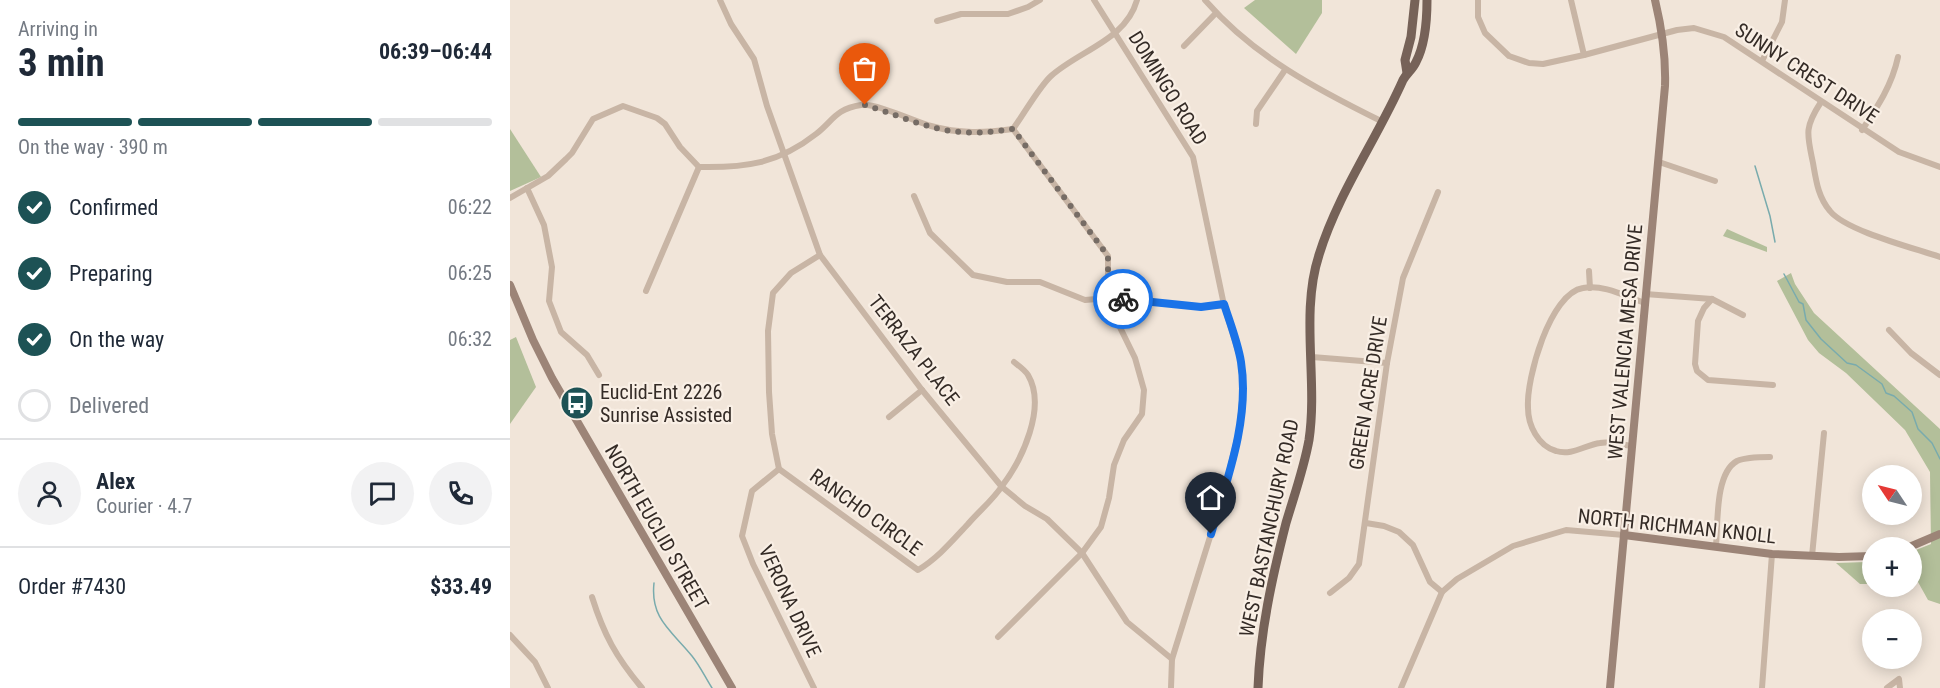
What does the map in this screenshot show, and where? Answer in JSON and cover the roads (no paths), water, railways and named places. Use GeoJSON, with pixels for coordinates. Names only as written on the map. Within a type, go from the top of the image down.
{"type":"FeatureCollection","features":[{"type":"Feature","properties":{"kind":"main road","name":"WEST BASTANCHURY ROAD"},"geometry":{"type":"LineString","coordinates":[[1407,73],[1405,60],[1411,38],[1415,0]]}},
{"type":"Feature","properties":{"kind":"main road","name":"WEST BASTANCHURY ROAD"},"geometry":{"type":"LineString","coordinates":[[1258,688],[1263,621],[1276,562],[1308,443],[1313,407],[1311,313],[1318,257],[1334,212],[1407,73],[1416,64],[1423,38],[1427,0]]}},
{"type":"Feature","properties":{"kind":"street","name":"TERRAZA PLACE"},"geometry":{"type":"LineString","coordinates":[[720,0],[731,24],[753,59],[767,106],[820,255],[922,390],[1002,487],[1025,506],[1047,519],[1082,553],[1127,622],[1172,659]]}},
{"type":"Feature","properties":{"kind":"street"},"geometry":{"type":"LineString","coordinates":[[937,21],[961,14],[1008,14],[1040,0]]}},
{"type":"Feature","properties":{"kind":"street","name":"DOMINGO ROAD"},"geometry":{"type":"LineString","coordinates":[[1094,0],[1193,157],[1224,304],[1241,361],[1243,391],[1239,430],[1224,492],[1172,659],[1171,688]]}},
{"type":"Feature","properties":{"kind":"street"},"geometry":{"type":"LineString","coordinates":[[510,198],[548,176],[572,153],[593,118],[623,106],[657,118],[665,124],[680,147],[699,167],[735,168],[764,162],[817,134],[832,117],[850,107],[865,105],[929,126],[953,131],[974,133],[1013,129],[1051,76],[1115,33],[1134,11],[1137,0]]}},
{"type":"Feature","properties":{"kind":"street"},"geometry":{"type":"LineString","coordinates":[[1204,0],[1250,43],[1285,70],[1326,94],[1383,122]]}},
{"type":"Feature","properties":{"kind":"street","name":"SUNNY CREST DRIVE"},"geometry":{"type":"LineString","coordinates":[[1478,0],[1478,17],[1485,33],[1509,56],[1529,63],[1543,64],[1694,28],[1724,37],[1862,130],[1899,152],[1940,167]]}},
{"type":"Feature","properties":{"kind":"street"},"geometry":{"type":"LineString","coordinates":[[1571,0],[1584,55]]}},
{"type":"Feature","properties":{"kind":"street","name":"WEST VALENCIA MESA DRIVE"},"geometry":{"type":"LineString","coordinates":[[1610,688],[1665,86],[1666,62],[1663,34],[1655,0]]}},
{"type":"Feature","properties":{"kind":"street"},"geometry":{"type":"LineString","coordinates":[[1762,61],[1782,22],[1785,0]]}},
{"type":"Feature","properties":{"kind":"street"},"geometry":{"type":"LineString","coordinates":[[1184,46],[1216,13]]}},
{"type":"Feature","properties":{"kind":"street"},"geometry":{"type":"LineString","coordinates":[[1862,130],[1887,92],[1898,57]]}},
{"type":"Feature","properties":{"kind":"street"},"geometry":{"type":"LineString","coordinates":[[1256,124],[1257,111],[1285,70]]}},
{"type":"Feature","properties":{"kind":"street"},"geometry":{"type":"LineString","coordinates":[[1821,102],[1809,120],[1808,134],[1819,193],[1830,212],[1850,226],[1940,257]]}},
{"type":"Feature","properties":{"kind":"street"},"geometry":{"type":"LineString","coordinates":[[998,637],[1082,553],[1101,527],[1109,498],[1114,465],[1124,440],[1142,414],[1144,390],[1135,358],[1108,298],[1108,256],[1013,129]]}},
{"type":"Feature","properties":{"kind":"street"},"geometry":{"type":"LineString","coordinates":[[1659,162],[1715,181]]}},
{"type":"Feature","properties":{"kind":"street"},"geometry":{"type":"LineString","coordinates":[[646,291],[699,167]]}},
{"type":"Feature","properties":{"kind":"street"},"geometry":{"type":"LineString","coordinates":[[527,188],[544,225],[552,267],[549,301],[561,332],[587,355],[599,375]]}},
{"type":"Feature","properties":{"kind":"street","name":"GREEN ACRE DRIVE"},"geometry":{"type":"LineString","coordinates":[[1330,593],[1349,578],[1359,564],[1387,363],[1403,278],[1438,192]]}},
{"type":"Feature","properties":{"kind":"street"},"geometry":{"type":"LineString","coordinates":[[914,196],[930,233],[973,274],[1007,282],[1040,282],[1085,300],[1108,298],[1201,307],[1224,304]]}},
{"type":"Feature","properties":{"kind":"street"},"geometry":{"type":"LineString","coordinates":[[778,469],[772,434],[769,392],[768,331],[774,293],[791,273],[820,255]]}},
{"type":"Feature","properties":{"kind":"street"},"geometry":{"type":"LineString","coordinates":[[1589,271],[1590,288]]}},
{"type":"Feature","properties":{"kind":"street","name":"NORTH EUCLID STREET"},"geometry":{"type":"LineString","coordinates":[[510,285],[533,340],[557,387],[732,688]]}},
{"type":"Feature","properties":{"kind":"street"},"geometry":{"type":"LineString","coordinates":[[1632,446],[1600,443],[1579,450],[1556,452],[1541,443],[1532,429],[1528,408],[1532,369],[1545,330],[1563,300],[1581,288],[1602,288],[1645,298],[1712,299],[1743,315]]}},
{"type":"Feature","properties":{"kind":"street"},"geometry":{"type":"LineString","coordinates":[[1712,299],[1704,308],[1698,321],[1695,364],[1698,371],[1708,380],[1773,385]]}},
{"type":"Feature","properties":{"kind":"street"},"geometry":{"type":"LineString","coordinates":[[1889,330],[1911,353],[1940,375]]}},
{"type":"Feature","properties":{"kind":"street"},"geometry":{"type":"LineString","coordinates":[[1312,357],[1387,363]]}},
{"type":"Feature","properties":{"kind":"street","name":"RANCHO CIRCLE"},"geometry":{"type":"LineString","coordinates":[[778,469],[918,570],[933,561],[1002,487],[1018,461],[1031,428],[1034,407],[1032,385],[1027,373],[1014,363]]}},
{"type":"Feature","properties":{"kind":"street"},"geometry":{"type":"LineString","coordinates":[[889,417],[922,390]]}},
{"type":"Feature","properties":{"kind":"street"},"geometry":{"type":"LineString","coordinates":[[1812,556],[1824,433]]}},
{"type":"Feature","properties":{"kind":"street"},"geometry":{"type":"LineString","coordinates":[[1716,546],[1722,482],[1727,470],[1738,461],[1770,457]]}},
{"type":"Feature","properties":{"kind":"street","name":"VERONA DRIVE"},"geometry":{"type":"LineString","coordinates":[[778,469],[752,491],[742,536],[753,564],[814,688]]}},
{"type":"Feature","properties":{"kind":"street"},"geometry":{"type":"LineString","coordinates":[[1366,523],[1384,526],[1399,532],[1413,545],[1430,582],[1442,592]]}},
{"type":"Feature","properties":{"kind":"street","name":"NORTH RICHMAN KNOLL"},"geometry":{"type":"LineString","coordinates":[[1401,688],[1442,592],[1457,579],[1513,546],[1566,530],[1772,554],[1862,556]]}},
{"type":"Feature","properties":{"kind":"street"},"geometry":{"type":"LineString","coordinates":[[1922,542],[1940,534]]}},
{"type":"Feature","properties":{"kind":"street"},"geometry":{"type":"LineString","coordinates":[[1762,688],[1772,554]]}},
{"type":"Feature","properties":{"kind":"street"},"geometry":{"type":"LineString","coordinates":[[592,597],[601,627],[613,651],[642,688]]}},
{"type":"Feature","properties":{"kind":"street"},"geometry":{"type":"LineString","coordinates":[[510,635],[535,662],[548,688]]}},
{"type":"Feature","properties":{"kind":"street"},"geometry":{"type":"LineString","coordinates":[[1887,688],[1899,679],[1900,688]]}},
{"type":"Feature","properties":{"kind":"waterway"},"geometry":{"type":"LineString","coordinates":[[1755,166],[1775,242]]}},
{"type":"Feature","properties":{"kind":"waterway"},"geometry":{"type":"LineString","coordinates":[[1784,274],[1799,302],[1803,304],[1806,320],[1821,339],[1847,363],[1856,365],[1882,384],[1886,393],[1894,396],[1912,412],[1918,429],[1932,443],[1940,459]]}},
{"type":"Feature","properties":{"kind":"waterway"},"geometry":{"type":"LineString","coordinates":[[654,583],[655,606],[659,615],[695,660],[712,688]]}},
{"type":"Feature","properties":{"kind":"place","name":"Euclid-Ent 2226 Sunrise Assisted"},"geometry":{"type":"Point","coordinates":[577,403]}}]}
